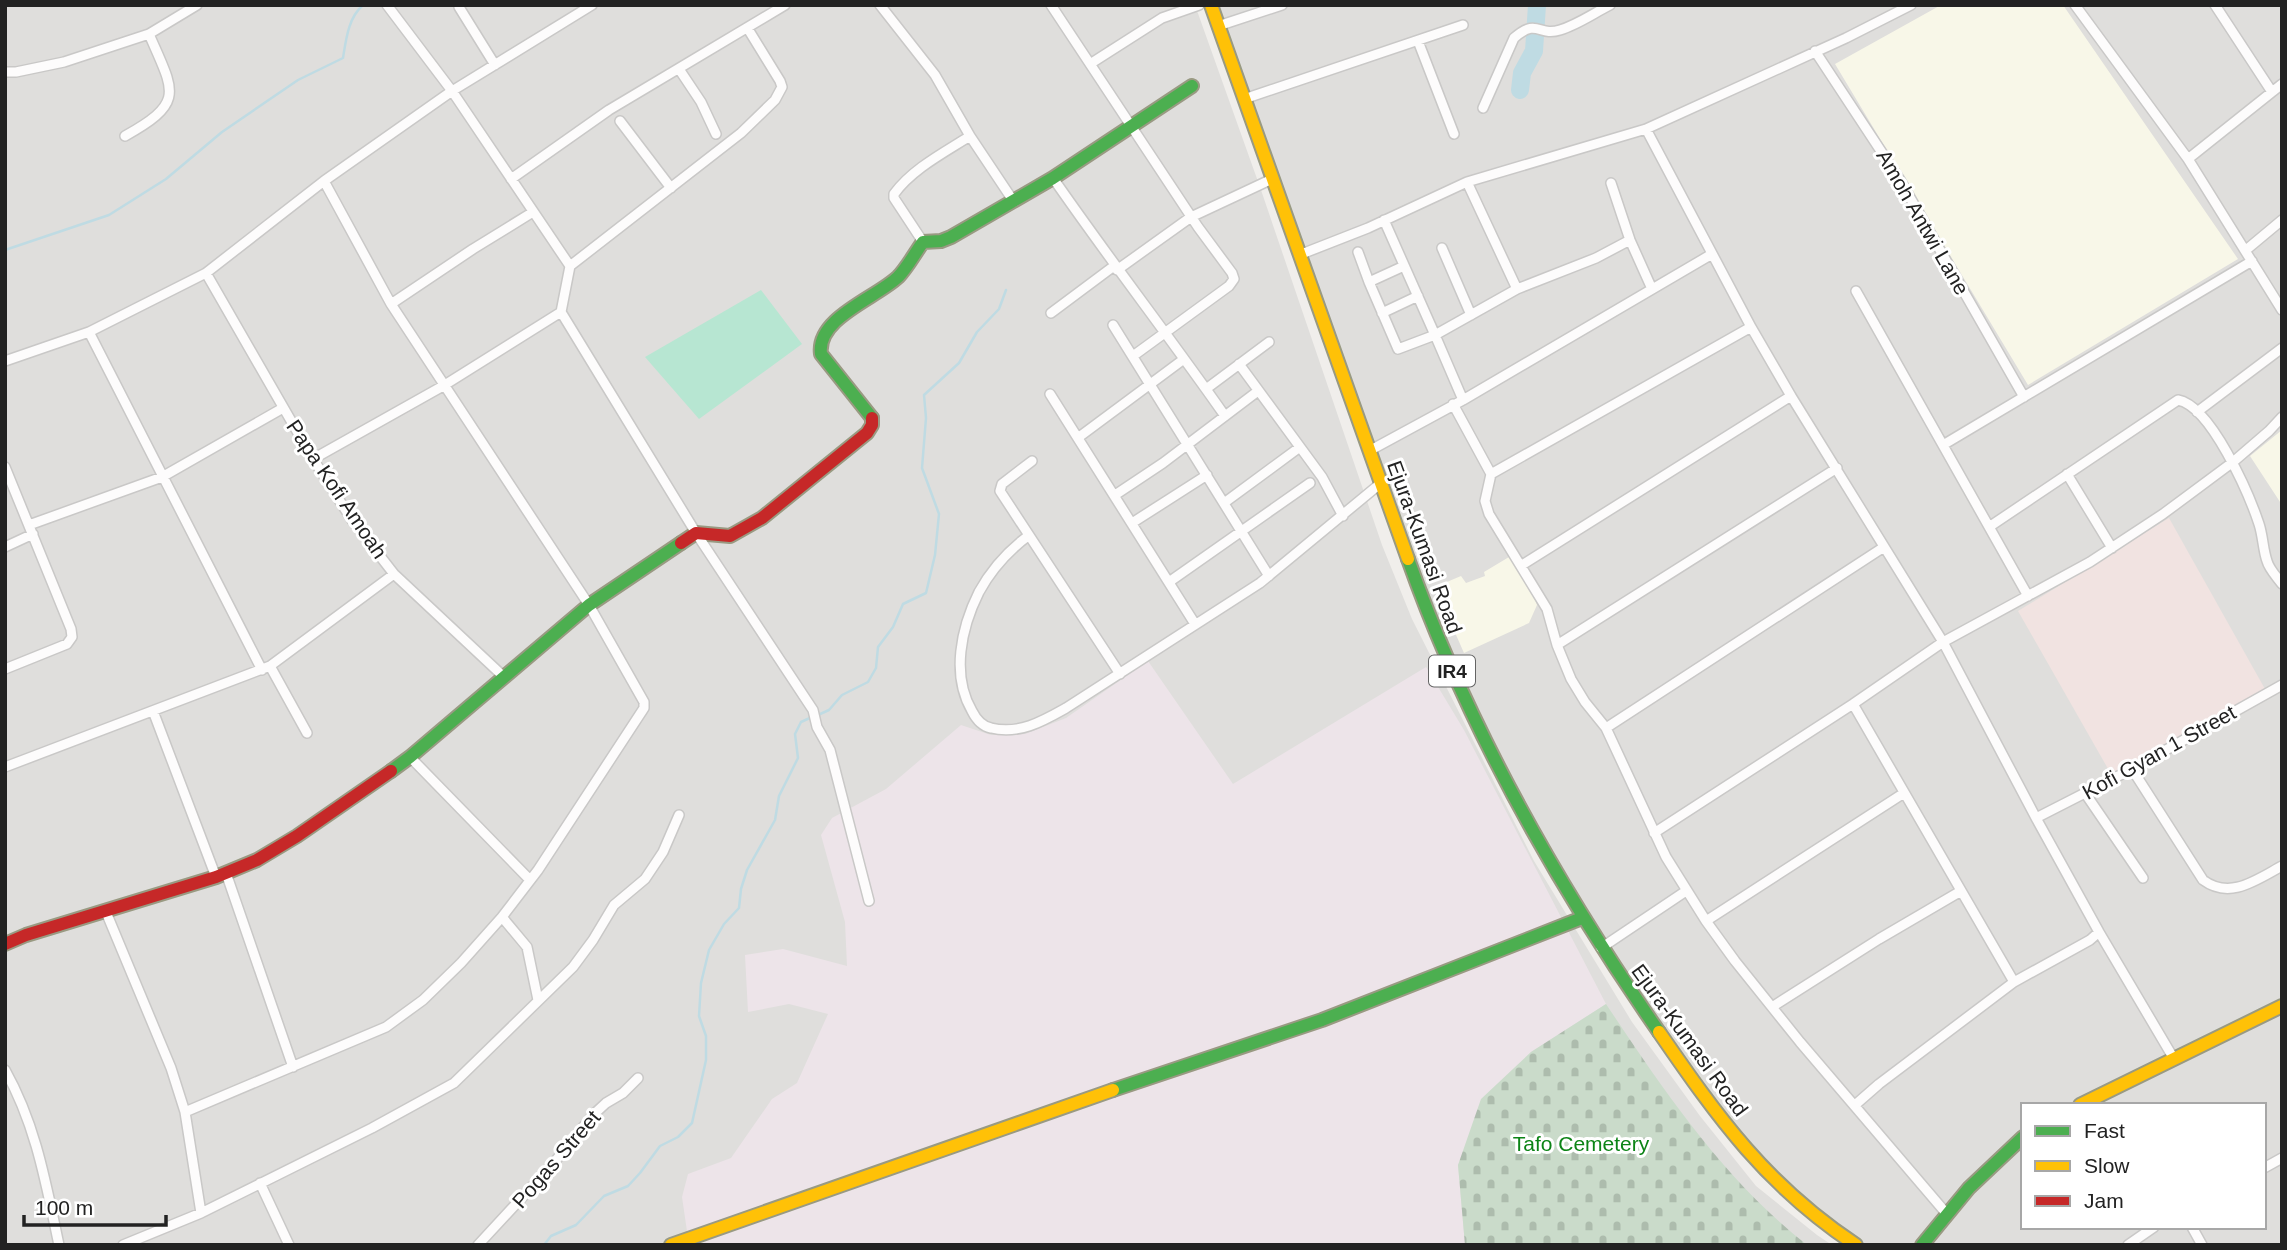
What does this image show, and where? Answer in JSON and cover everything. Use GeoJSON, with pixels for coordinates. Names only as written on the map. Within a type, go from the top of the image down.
{"type":"FeatureCollection","features":[{"type":"Feature","properties":{"kind":"street"},"geometry":{"type":"LineString","coordinates":[[5,72],[64,62],[149,34],[197,5]]}},
{"type":"Feature","properties":{"kind":"street"},"geometry":{"type":"LineString","coordinates":[[387,5],[452,91],[570,266]]}},
{"type":"Feature","properties":{"kind":"street"},"geometry":{"type":"LineString","coordinates":[[5,361],[89,332],[206,272],[324,181],[452,91],[592,5]]}},
{"type":"Feature","properties":{"kind":"street"},"geometry":{"type":"LineString","coordinates":[[511,179],[609,110],[785,5]]}},
{"type":"Feature","properties":{"kind":"street"},"geometry":{"type":"LineString","coordinates":[[880,5],[935,75],[970,136],[1014,202]]}},
{"type":"Feature","properties":{"kind":"street"},"geometry":{"type":"LineString","coordinates":[[1090,64],[1163,18],[1199,5]]}},
{"type":"Feature","properties":{"kind":"street","name":"Ejura-Kumasi Road"},"geometry":{"type":"LineString","coordinates":[[1210,5],[1429,619],[1518,804],[1601,948],[1703,1096],[1753,1158],[1803,1204],[1857,1245]]}},
{"type":"Feature","properties":{"kind":"street"},"geometry":{"type":"LineString","coordinates":[[1218,26],[1282,5]]}},
{"type":"Feature","properties":{"kind":"street"},"geometry":{"type":"LineString","coordinates":[[1483,108],[1514,38],[1532,26],[1558,32],[1610,5]]}},
{"type":"Feature","properties":{"kind":"street"},"geometry":{"type":"LineString","coordinates":[[1299,255],[1467,182],[1646,129],[1911,5]]}},
{"type":"Feature","properties":{"kind":"street"},"geometry":{"type":"LineString","coordinates":[[2075,5],[2188,159],[2282,310]]}},
{"type":"Feature","properties":{"kind":"street"},"geometry":{"type":"LineString","coordinates":[[2215,5],[2272,92]]}},
{"type":"Feature","properties":{"kind":"street"},"geometry":{"type":"LineString","coordinates":[[1052,6],[1234,279],[1229,286],[1133,356]]}},
{"type":"Feature","properties":{"kind":"street"},"geometry":{"type":"LineString","coordinates":[[459,7],[495,65]]}},
{"type":"Feature","properties":{"kind":"street"},"geometry":{"type":"LineString","coordinates":[[1244,99],[1463,25]]}},
{"type":"Feature","properties":{"kind":"street"},"geometry":{"type":"LineString","coordinates":[[748,29],[780,81],[780,93],[741,133],[570,266],[561,312],[696,533],[813,710],[817,727],[830,750],[869,901]]}},
{"type":"Feature","properties":{"kind":"street"},"geometry":{"type":"LineString","coordinates":[[125,136],[152,121],[166,108],[171,94],[149,34]]}},
{"type":"Feature","properties":{"kind":"street"},"geometry":{"type":"LineString","coordinates":[[1418,41],[1454,134]]}},
{"type":"Feature","properties":{"kind":"street","name":"Amoh Antwi Lane"},"geometry":{"type":"LineString","coordinates":[[1815,51],[1900,180],[2024,397]]}},
{"type":"Feature","properties":{"kind":"street"},"geometry":{"type":"LineString","coordinates":[[679,69],[701,102],[716,134]]}},
{"type":"Feature","properties":{"kind":"street"},"geometry":{"type":"LineString","coordinates":[[2188,159],[2282,84]]}},
{"type":"Feature","properties":{"kind":"street"},"geometry":{"type":"LineString","coordinates":[[923,242],[941,241],[951,237],[1014,202],[1192,86]]}},
{"type":"Feature","properties":{"kind":"street"},"geometry":{"type":"LineString","coordinates":[[620,121],[671,188]]}},
{"type":"Feature","properties":{"kind":"street"},"geometry":{"type":"LineString","coordinates":[[1646,129],[1751,327],[1943,642],[2099,932],[2174,1059]]}},
{"type":"Feature","properties":{"kind":"street"},"geometry":{"type":"LineString","coordinates":[[923,242],[894,194],[904,182],[970,136]]}},
{"type":"Feature","properties":{"kind":"street"},"geometry":{"type":"LineString","coordinates":[[1053,178],[1115,268],[1225,416]]}},
{"type":"Feature","properties":{"kind":"street"},"geometry":{"type":"LineString","coordinates":[[1051,313],[1191,217],[1272,179]]}},
{"type":"Feature","properties":{"kind":"street"},"geometry":{"type":"LineString","coordinates":[[186,1112],[386,1027],[423,1000],[461,963],[530,880],[644,708],[644,702],[589,605],[391,304],[324,181]]}},
{"type":"Feature","properties":{"kind":"street"},"geometry":{"type":"LineString","coordinates":[[1467,182],[1517,289]]}},
{"type":"Feature","properties":{"kind":"street"},"geometry":{"type":"LineString","coordinates":[[1611,183],[1630,240],[1653,289]]}},
{"type":"Feature","properties":{"kind":"street"},"geometry":{"type":"LineString","coordinates":[[391,304],[533,212]]}},
{"type":"Feature","properties":{"kind":"street"},"geometry":{"type":"LineString","coordinates":[[1384,220],[1463,400]]}},
{"type":"Feature","properties":{"kind":"street"},"geometry":{"type":"LineString","coordinates":[[2246,250],[2282,220]]}},
{"type":"Feature","properties":{"kind":"street"},"geometry":{"type":"LineString","coordinates":[[1357,252],[1398,349],[1435,335],[1517,289],[1596,258],[1630,240]]}},
{"type":"Feature","properties":{"kind":"street"},"geometry":{"type":"LineString","coordinates":[[5,944],[26,935],[221,875],[257,860],[297,836],[410,757],[589,605],[696,533],[724,537],[736,534],[762,518],[867,433],[872,425],[872,418],[821,354],[819,347],[822,336],[829,326],[898,277],[923,242]]}},
{"type":"Feature","properties":{"kind":"street"},"geometry":{"type":"LineString","coordinates":[[1442,248],[1471,315]]}},
{"type":"Feature","properties":{"kind":"street"},"geometry":{"type":"LineString","coordinates":[[1369,451],[1463,400],[1712,254]]}},
{"type":"Feature","properties":{"kind":"street"},"geometry":{"type":"LineString","coordinates":[[1943,445],[2252,261]]}},
{"type":"Feature","properties":{"kind":"street"},"geometry":{"type":"LineString","coordinates":[[1369,282],[1404,266]]}},
{"type":"Feature","properties":{"kind":"street","name":"Papa Kofi Amoah"},"geometry":{"type":"LineString","coordinates":[[206,272],[313,459],[352,520],[394,574],[503,677]]}},
{"type":"Feature","properties":{"kind":"street"},"geometry":{"type":"LineString","coordinates":[[1856,291],[2028,596]]}},
{"type":"Feature","properties":{"kind":"street"},"geometry":{"type":"LineString","coordinates":[[1382,313],[1418,296]]}},
{"type":"Feature","properties":{"kind":"street"},"geometry":{"type":"LineString","coordinates":[[313,459],[443,386],[561,312]]}},
{"type":"Feature","properties":{"kind":"street"},"geometry":{"type":"LineString","coordinates":[[1113,325],[1269,576]]}},
{"type":"Feature","properties":{"kind":"street"},"geometry":{"type":"LineString","coordinates":[[1491,474],[1751,327]]}},
{"type":"Feature","properties":{"kind":"street"},"geometry":{"type":"LineString","coordinates":[[89,332],[162,477],[266,668],[307,733]]}},
{"type":"Feature","properties":{"kind":"street"},"geometry":{"type":"LineString","coordinates":[[1206,388],[1269,342]]}},
{"type":"Feature","properties":{"kind":"street"},"geometry":{"type":"LineString","coordinates":[[2197,412],[2282,348]]}},
{"type":"Feature","properties":{"kind":"street"},"geometry":{"type":"LineString","coordinates":[[1079,437],[1184,359]]}},
{"type":"Feature","properties":{"kind":"street"},"geometry":{"type":"LineString","coordinates":[[1238,364],[1322,477],[1343,516]]}},
{"type":"Feature","properties":{"kind":"street"},"geometry":{"type":"LineString","coordinates":[[1115,495],[1163,463],[1258,391]]}},
{"type":"Feature","properties":{"kind":"street"},"geometry":{"type":"LineString","coordinates":[[1050,394],[1195,624]]}},
{"type":"Feature","properties":{"kind":"street"},"geometry":{"type":"LineString","coordinates":[[1522,565],[1791,396]]}},
{"type":"Feature","properties":{"kind":"street"},"geometry":{"type":"LineString","coordinates":[[1989,527],[2178,400],[2191,405],[2217,436],[2233,462],[2259,523],[2267,562],[2282,584]]}},
{"type":"Feature","properties":{"kind":"street"},"geometry":{"type":"LineString","coordinates":[[1453,404],[1491,474],[1485,500],[1489,514],[1547,608],[1557,645],[1571,679],[1606,728],[1654,833],[1686,891],[1772,1007],[1946,1213]]}},
{"type":"Feature","properties":{"kind":"street"},"geometry":{"type":"LineString","coordinates":[[5,547],[31,530],[162,477],[283,408]]}},
{"type":"Feature","properties":{"kind":"street"},"geometry":{"type":"LineString","coordinates":[[1654,833],[1853,704],[1943,642],[2112,548],[2233,462],[2282,417]]}},
{"type":"Feature","properties":{"kind":"street"},"geometry":{"type":"LineString","coordinates":[[1224,503],[1300,447]]}},
{"type":"Feature","properties":{"kind":"street"},"geometry":{"type":"LineString","coordinates":[[1032,461],[1002,484],[1000,491],[1120,674]]}},
{"type":"Feature","properties":{"kind":"street"},"geometry":{"type":"LineString","coordinates":[[5,467],[72,637],[67,644],[5,669]]}},
{"type":"Feature","properties":{"kind":"street"},"geometry":{"type":"LineString","coordinates":[[1557,645],[1837,468]]}},
{"type":"Feature","properties":{"kind":"street"},"geometry":{"type":"LineString","coordinates":[[2067,474],[2112,548]]}},
{"type":"Feature","properties":{"kind":"street"},"geometry":{"type":"LineString","coordinates":[[1132,523],[1207,475]]}},
{"type":"Feature","properties":{"kind":"street"},"geometry":{"type":"LineString","coordinates":[[1169,582],[1310,483]]}},
{"type":"Feature","properties":{"kind":"street"},"geometry":{"type":"LineString","coordinates":[[1028,536],[1007,554],[979,592],[966,628],[959,673],[968,705],[978,722],[989,728],[1012,730],[1035,725],[1120,674],[1269,576],[1381,483]]}},
{"type":"Feature","properties":{"kind":"street"},"geometry":{"type":"LineString","coordinates":[[1606,728],[1884,547]]}},
{"type":"Feature","properties":{"kind":"street"},"geometry":{"type":"LineString","coordinates":[[5,767],[266,668],[394,574]]}},
{"type":"Feature","properties":{"kind":"street","name":"Kofi Gyan 1 Street"},"geometry":{"type":"LineString","coordinates":[[2036,818],[2132,769],[2282,685]]}},
{"type":"Feature","properties":{"kind":"street"},"geometry":{"type":"LineString","coordinates":[[1853,704],[2014,982]]}},
{"type":"Feature","properties":{"kind":"street"},"geometry":{"type":"LineString","coordinates":[[153,711],[221,875],[293,1066]]}},
{"type":"Feature","properties":{"kind":"street"},"geometry":{"type":"LineString","coordinates":[[410,757],[530,880]]}},
{"type":"Feature","properties":{"kind":"street"},"geometry":{"type":"LineString","coordinates":[[2132,769],[2203,880],[2215,889],[2233,890],[2282,866]]}},
{"type":"Feature","properties":{"kind":"street"},"geometry":{"type":"LineString","coordinates":[[1706,921],[1904,793]]}},
{"type":"Feature","properties":{"kind":"street"},"geometry":{"type":"LineString","coordinates":[[2085,793],[2143,878]]}},
{"type":"Feature","properties":{"kind":"street"},"geometry":{"type":"LineString","coordinates":[[122,1245],[201,1213],[372,1128],[454,1083],[573,967],[614,905],[645,879],[663,852],[679,816]]}},
{"type":"Feature","properties":{"kind":"street"},"geometry":{"type":"LineString","coordinates":[[1601,948],[1686,891]]}},
{"type":"Feature","properties":{"kind":"street"},"geometry":{"type":"LineString","coordinates":[[1772,1007],[1961,891]]}},
{"type":"Feature","properties":{"kind":"street"},"geometry":{"type":"LineString","coordinates":[[106,912],[171,1068],[186,1112],[201,1213]]}},
{"type":"Feature","properties":{"kind":"street"},"geometry":{"type":"LineString","coordinates":[[502,916],[527,947],[538,1000]]}},
{"type":"Feature","properties":{"kind":"street"},"geometry":{"type":"LineString","coordinates":[[671,1245],[1322,1020],[1582,918]]}},
{"type":"Feature","properties":{"kind":"street"},"geometry":{"type":"LineString","coordinates":[[1855,1105],[2014,982],[2090,940],[2099,932]]}},
{"type":"Feature","properties":{"kind":"street"},"geometry":{"type":"LineString","coordinates":[[2084,1103],[2282,1006]]}},
{"type":"Feature","properties":{"kind":"street"},"geometry":{"type":"LineString","coordinates":[[5,1070],[29,1118],[40,1152],[59,1245]]}},
{"type":"Feature","properties":{"kind":"street","name":"Pogas Street"},"geometry":{"type":"LineString","coordinates":[[478,1245],[544,1174],[593,1115],[638,1078]]}},
{"type":"Feature","properties":{"kind":"street"},"geometry":{"type":"LineString","coordinates":[[1922,1245],[1946,1213],[1990,1165],[2021,1138]]}},
{"type":"Feature","properties":{"kind":"street"},"geometry":{"type":"LineString","coordinates":[[2266,1167],[2282,1158]]}},
{"type":"Feature","properties":{"kind":"street"},"geometry":{"type":"LineString","coordinates":[[260,1183],[289,1245]]}},
{"type":"Feature","properties":{"kind":"street"},"geometry":{"type":"LineString","coordinates":[[2128,1245],[2151,1229]]}},
{"type":"Feature","properties":{"kind":"street"},"geometry":{"type":"LineString","coordinates":[[2193,1229],[2202,1245]]}},
{"type":"Feature","properties":{"kind":"shaded area"},"geometry":{"type":"Polygon","coordinates":[[[5,5],[1195,5],[1382,545],[1412,619],[1534,861],[1632,1022],[1700,1116],[1756,1186],[1832,1245],[5,1245],[5,5]]]}},
{"type":"Feature","properties":{"kind":"shaded area"},"geometry":{"type":"Polygon","coordinates":[[[1214,5],[2282,5],[2282,1245],[1862,1245],[1774,1177],[1682,1070],[1516,797],[1446,654],[1214,5]]]}},
{"type":"Feature","properties":{"kind":"shaded area"},"geometry":{"type":"Polygon","coordinates":[[[1941,5],[2063,5],[2238,259],[2028,385],[1835,64],[1941,5]]]}},
{"type":"Feature","properties":{"kind":"shaded area"},"geometry":{"type":"Polygon","coordinates":[[[2282,430],[2282,505],[2250,456],[2282,430]]]}},
{"type":"Feature","properties":{"kind":"shaded area"},"geometry":{"type":"Polygon","coordinates":[[[2169,518],[2265,689],[2111,774],[2018,611],[2169,518]]]}},
{"type":"Feature","properties":{"kind":"shaded area"},"geometry":{"type":"Polygon","coordinates":[[[1509,557],[1531,587],[1537,605],[1529,623],[1464,653],[1435,587],[1461,576],[1466,583],[1485,576],[1484,572],[1509,557]]]}},
{"type":"Feature","properties":{"kind":"shaded area"},"geometry":{"type":"Polygon","coordinates":[[[1148,661],[1233,784],[1426,667],[1464,730],[1606,1004],[1531,1052],[1458,1165],[1465,1245],[689,1245],[682,1197],[688,1174],[731,1158],[772,1099],[797,1083],[828,1014],[789,1004],[748,1012],[745,955],[783,949],[847,966],[845,922],[821,835],[832,818],[886,789],[961,725],[991,735],[1025,734],[1066,718],[1148,661]]]}},
{"type":"Feature","properties":{"kind":"green space"},"geometry":{"type":"Polygon","coordinates":[[[761,290],[802,344],[699,419],[645,357],[761,290]]]}},
{"type":"Feature","properties":{"kind":"green space","name":"Tafo Cemetery"},"geometry":{"type":"Polygon","coordinates":[[[1606,1004],[1673,1101],[1722,1163],[1777,1220],[1807,1245],[1465,1245],[1458,1165],[1481,1099],[1531,1052],[1606,1004]]]}},
{"type":"Feature","properties":{"kind":"waterway"},"geometry":{"type":"LineString","coordinates":[[5,250],[109,215],[166,179],[222,132],[298,80],[343,58],[351,23],[363,5]]}},
{"type":"Feature","properties":{"kind":"waterway"},"geometry":{"type":"LineString","coordinates":[[1520,90],[1522,73],[1534,51],[1537,5]]}},
{"type":"Feature","properties":{"kind":"waterway"},"geometry":{"type":"LineString","coordinates":[[818,715],[829,710],[842,695],[868,682],[876,668],[878,647],[893,627],[903,604],[926,593],[935,555],[939,514],[922,468],[926,418],[924,395],[959,363],[977,332],[999,309],[1006,290]]}},
{"type":"Feature","properties":{"kind":"waterway"},"geometry":{"type":"LineString","coordinates":[[544,1245],[551,1236],[576,1225],[604,1196],[628,1186],[660,1146],[678,1137],[692,1123],[706,1060],[706,1036],[699,1016],[701,983],[709,950],[724,924],[739,908],[747,870],[775,820],[779,796],[798,758],[795,734],[801,722],[812,717]]}},
{"type":"Feature","properties":{"kind":"traffic: fast"},"geometry":{"type":"LineString","coordinates":[[872,418],[821,354],[822,341],[837,319],[898,277],[923,242],[941,241],[951,237],[1053,178],[1192,86]]}},
{"type":"Feature","properties":{"kind":"traffic: fast"},"geometry":{"type":"LineString","coordinates":[[391,771],[589,605],[681,543]]}},
{"type":"Feature","properties":{"kind":"traffic: fast"},"geometry":{"type":"LineString","coordinates":[[1408,559],[1458,684],[1518,804],[1585,920],[1659,1032]]}},
{"type":"Feature","properties":{"kind":"traffic: fast"},"geometry":{"type":"LineString","coordinates":[[1113,1090],[1322,1020],[1582,918]]}},
{"type":"Feature","properties":{"kind":"traffic: fast"},"geometry":{"type":"LineString","coordinates":[[1922,1245],[1969,1188],[2021,1139]]}},
{"type":"Feature","properties":{"kind":"traffic: slow"},"geometry":{"type":"LineString","coordinates":[[1211,5],[1408,559]]}},
{"type":"Feature","properties":{"kind":"traffic: slow"},"geometry":{"type":"LineString","coordinates":[[2084,1103],[2282,1006]]}},
{"type":"Feature","properties":{"kind":"traffic: slow"},"geometry":{"type":"LineString","coordinates":[[1659,1032],[1702,1094],[1746,1149],[1796,1199],[1856,1245]]}},
{"type":"Feature","properties":{"kind":"traffic: slow"},"geometry":{"type":"LineString","coordinates":[[671,1245],[1113,1090]]}},
{"type":"Feature","properties":{"kind":"traffic: jam"},"geometry":{"type":"LineString","coordinates":[[681,543],[696,533],[730,536],[762,518],[867,433],[872,425],[872,418]]}},
{"type":"Feature","properties":{"kind":"traffic: jam"},"geometry":{"type":"LineString","coordinates":[[5,944],[26,935],[216,877],[257,860],[297,836],[391,771]]}}]}
